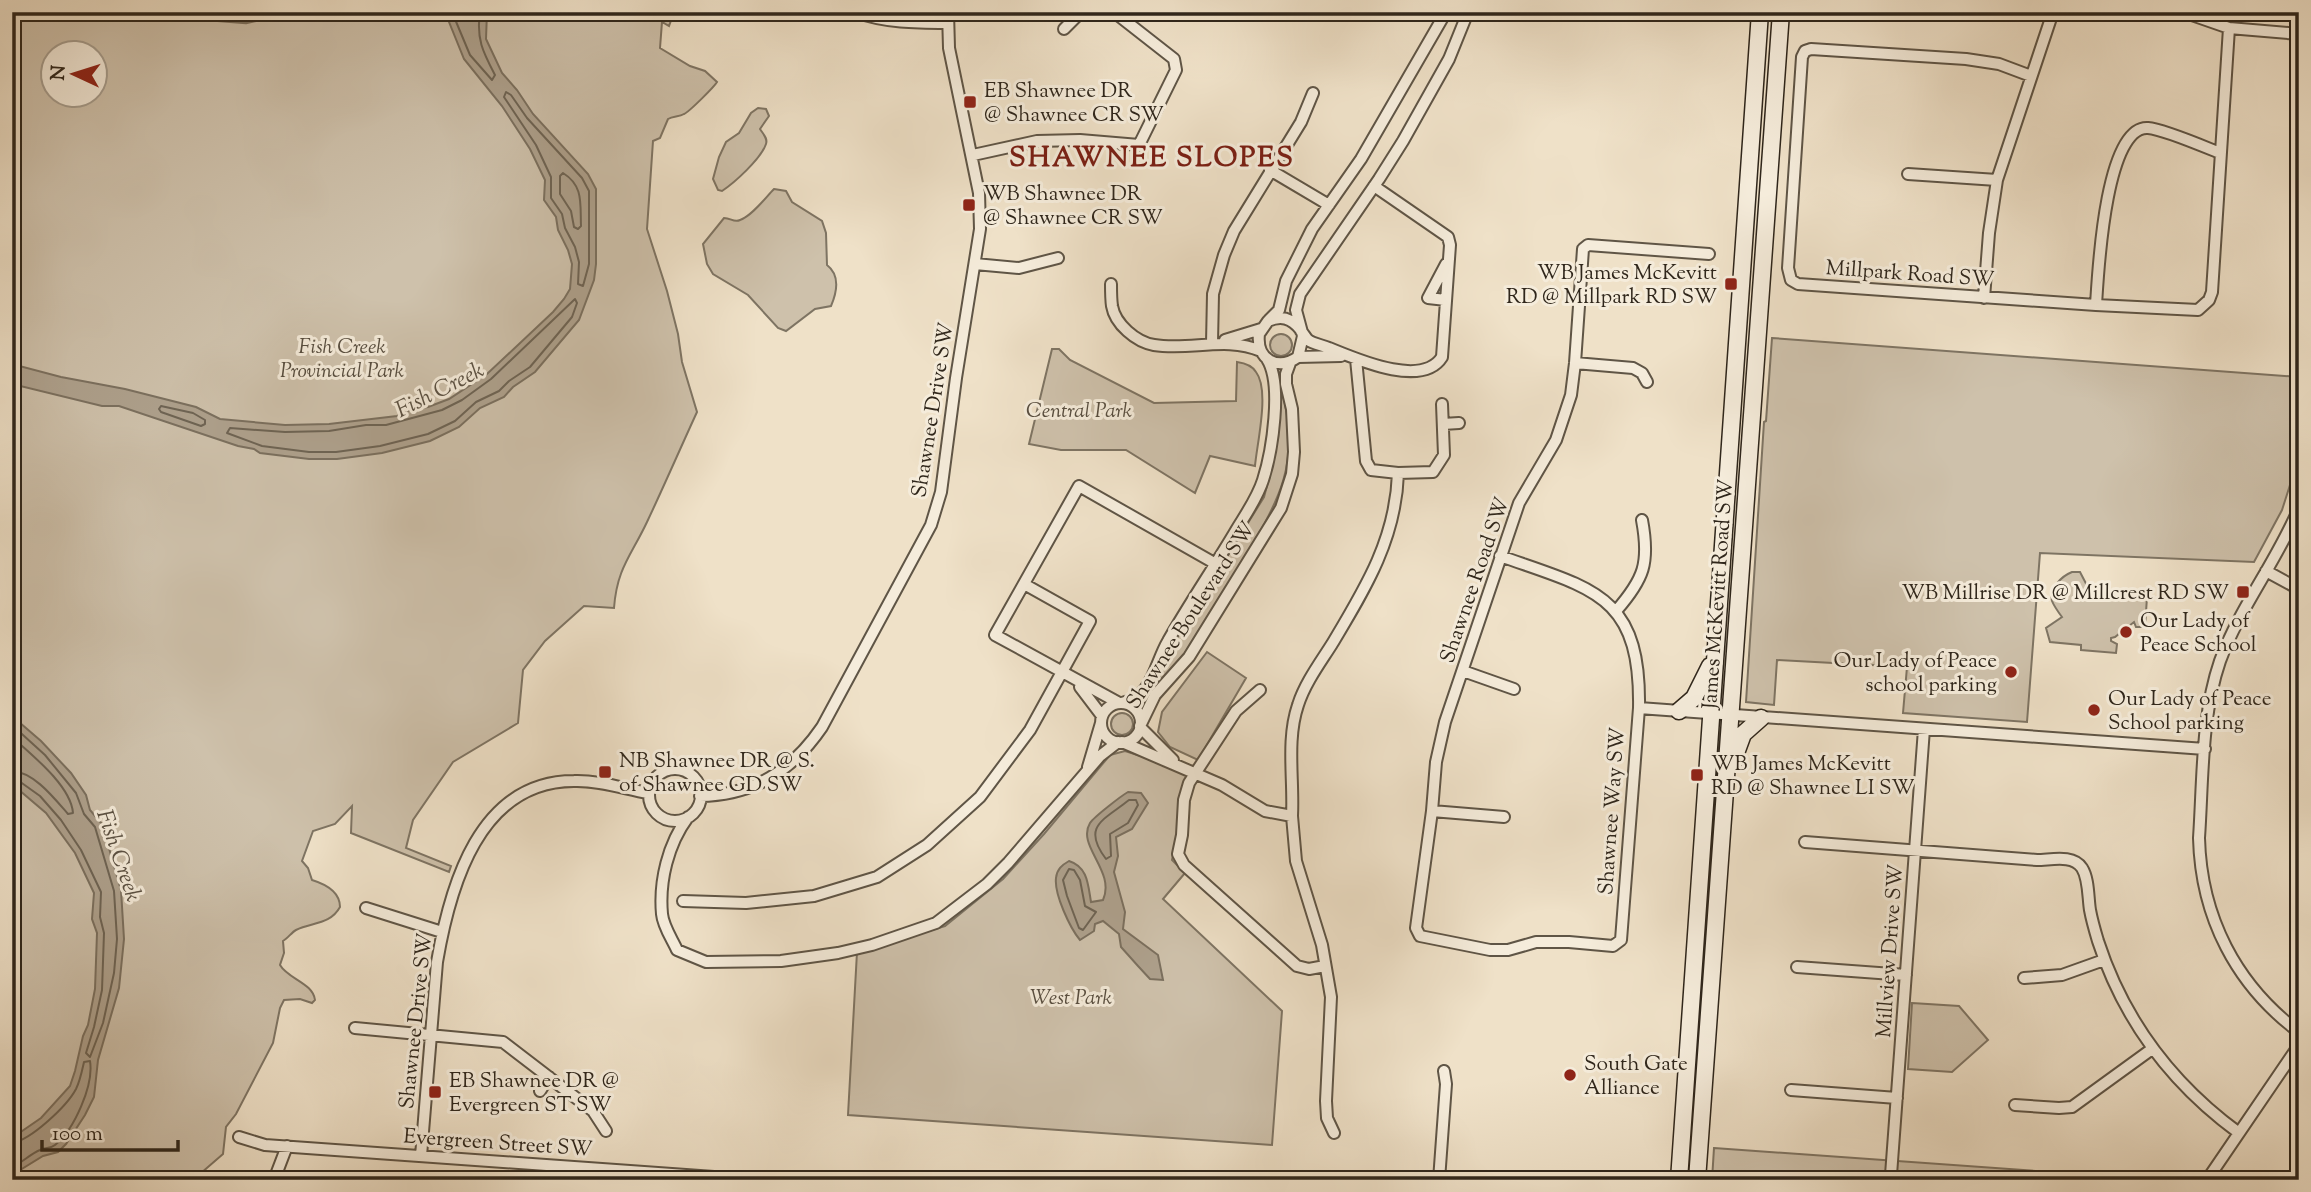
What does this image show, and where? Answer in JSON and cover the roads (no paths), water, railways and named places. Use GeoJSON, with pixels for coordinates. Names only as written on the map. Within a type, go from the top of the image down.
{"type":"FeatureCollection","features":[{"type":"Feature","properties":{"kind":"main road","name":"James McKevitt Road SW"},"geometry":{"type":"LineString","coordinates":[[1679,1180],[1760,12]]}},
{"type":"Feature","properties":{"kind":"main road","name":"James McKevitt Road SW"},"geometry":{"type":"LineString","coordinates":[[1697,1180],[1781,12]]}},
{"type":"Feature","properties":{"kind":"main road"},"geometry":{"type":"LineString","coordinates":[[1679,711],[1700,689],[1716,654]]}},
{"type":"Feature","properties":{"kind":"main road"},"geometry":{"type":"LineString","coordinates":[[1724,797],[1743,734],[1761,718]]}},
{"type":"Feature","properties":{"kind":"street"},"geometry":{"type":"LineString","coordinates":[[855,12],[888,21],[947,18]]}},
{"type":"Feature","properties":{"kind":"street"},"geometry":{"type":"LineString","coordinates":[[1064,29],[1081,12]]}},
{"type":"Feature","properties":{"kind":"street"},"geometry":{"type":"LineString","coordinates":[[973,155],[1037,141],[1080,140],[1139,145],[1176,70],[1174,59],[1114,12]]}},
{"type":"Feature","properties":{"kind":"street"},"geometry":{"type":"LineString","coordinates":[[1262,352],[1258,340],[1265,325],[1279,310],[1286,281],[1297,256],[1312,229],[1361,159],[1446,12]]}},
{"type":"Feature","properties":{"kind":"street"},"geometry":{"type":"LineString","coordinates":[[1294,360],[1303,344],[1296,310],[1300,294],[1374,186],[1449,59],[1468,12]]}},
{"type":"Feature","properties":{"kind":"street"},"geometry":{"type":"LineString","coordinates":[[1984,298],[1989,233],[1997,180],[2053,12]]}},
{"type":"Feature","properties":{"kind":"street"},"geometry":{"type":"LineString","coordinates":[[2183,12],[2229,27],[2299,34]]}},
{"type":"Feature","properties":{"kind":"street","name":"Shawnee Drive SW"},"geometry":{"type":"LineString","coordinates":[[700,796],[718,796],[746,788],[778,774],[806,750],[822,727],[932,525],[941,492],[975,264],[979,217],[979,193],[973,155],[949,48],[947,18]]}},
{"type":"Feature","properties":{"kind":"street","name":"Millpark Road SW"},"geometry":{"type":"LineString","coordinates":[[2031,76],[1999,64],[1966,59],[1811,49],[1805,51],[1802,57],[1788,268],[1791,280],[1798,284],[1984,298],[2198,310],[2209,300],[2212,292],[2229,27]]}},
{"type":"Feature","properties":{"kind":"street"},"geometry":{"type":"LineString","coordinates":[[1212,342],[1216,275],[1234,231],[1301,122],[1313,93]]}},
{"type":"Feature","properties":{"kind":"street"},"geometry":{"type":"LineString","coordinates":[[2096,305],[2105,211],[2125,142],[2135,132],[2148,128],[2220,153]]}},
{"type":"Feature","properties":{"kind":"street"},"geometry":{"type":"LineString","coordinates":[[1270,170],[1329,205]]}},
{"type":"Feature","properties":{"kind":"street"},"geometry":{"type":"LineString","coordinates":[[1908,174],[1997,180]]}},
{"type":"Feature","properties":{"kind":"street"},"geometry":{"type":"LineString","coordinates":[[1111,284],[1115,316],[1142,341],[1167,345],[1212,342],[1248,335],[1282,317],[1289,319],[1309,341],[1352,358],[1406,371],[1422,370],[1438,363],[1441,357],[1450,245],[1448,237],[1374,186]]}},
{"type":"Feature","properties":{"kind":"street","name":"Shawnee Road SW"},"geometry":{"type":"LineString","coordinates":[[1418,932],[1416,928],[1436,762],[1445,722],[1519,503],[1556,440],[1571,395],[1581,263],[1586,247],[1709,254]]}},
{"type":"Feature","properties":{"kind":"street"},"geometry":{"type":"LineString","coordinates":[[975,264],[1019,268],[1058,258]]}},
{"type":"Feature","properties":{"kind":"street"},"geometry":{"type":"LineString","coordinates":[[1446,300],[1428,298],[1449,258]]}},
{"type":"Feature","properties":{"kind":"street"},"geometry":{"type":"LineString","coordinates":[[1212,342],[1250,346],[1279,365],[1294,360],[1352,358]]}},
{"type":"Feature","properties":{"kind":"street","name":"Shawnee Boulevard SW"},"geometry":{"type":"LineString","coordinates":[[1121,703],[1136,698],[1145,689],[1167,642],[1255,498],[1267,464],[1274,387],[1270,364],[1262,352]]}},
{"type":"Feature","properties":{"kind":"street"},"geometry":{"type":"LineString","coordinates":[[1352,358],[1366,461],[1371,470],[1398,473],[1433,472],[1444,455],[1442,404]]}},
{"type":"Feature","properties":{"kind":"street","name":"Shawnee Boulevard SW"},"geometry":{"type":"LineString","coordinates":[[1140,727],[1155,695],[1189,657],[1281,508],[1292,474],[1294,452],[1292,409],[1286,384],[1286,374],[1294,360]]}},
{"type":"Feature","properties":{"kind":"street"},"geometry":{"type":"LineString","coordinates":[[1575,363],[1633,368],[1642,373],[1647,382]]}},
{"type":"Feature","properties":{"kind":"street"},"geometry":{"type":"LineString","coordinates":[[1443,424],[1459,424]]}},
{"type":"Feature","properties":{"kind":"street"},"geometry":{"type":"LineString","coordinates":[[1334,1133],[1326,1113],[1331,997],[1322,945],[1296,861],[1292,816],[1292,756],[1298,704],[1378,564],[1398,491],[1398,473]]}},
{"type":"Feature","properties":{"kind":"street"},"geometry":{"type":"LineString","coordinates":[[1177,764],[1140,727],[1136,710],[1066,676],[995,635],[1079,486],[1216,564]]}},
{"type":"Feature","properties":{"kind":"street"},"geometry":{"type":"LineString","coordinates":[[2299,508],[2235,628],[2220,663],[2210,704],[2205,749],[2200,857],[2213,918],[2230,956],[2241,975],[2270,1009],[2299,1032]]}},
{"type":"Feature","properties":{"kind":"street"},"geometry":{"type":"LineString","coordinates":[[1616,611],[1634,590],[1647,558],[1642,520]]}},
{"type":"Feature","properties":{"kind":"street","name":"Shawnee Way SW"},"geometry":{"type":"LineString","coordinates":[[1418,932],[1420,936],[1428,938],[1490,950],[1508,950],[1536,942],[1613,946],[1621,940],[1639,708],[1640,673],[1633,642],[1616,611],[1595,593],[1574,582],[1500,556]]}},
{"type":"Feature","properties":{"kind":"street"},"geometry":{"type":"LineString","coordinates":[[2266,571],[2299,589]]}},
{"type":"Feature","properties":{"kind":"street"},"geometry":{"type":"LineString","coordinates":[[683,901],[746,903],[814,896],[877,877],[927,845],[980,797],[1066,676],[1090,621],[1024,584]]}},
{"type":"Feature","properties":{"kind":"street"},"geometry":{"type":"LineString","coordinates":[[1463,671],[1514,690]]}},
{"type":"Feature","properties":{"kind":"street"},"geometry":{"type":"LineString","coordinates":[[1066,676],[1094,703],[1106,736],[1222,785],[1265,811],[1280,816],[1292,816]]}},
{"type":"Feature","properties":{"kind":"street"},"geometry":{"type":"LineString","coordinates":[[1260,690],[1236,711],[1194,773],[1184,800],[1178,852],[1180,859],[1297,966],[1309,969],[1325,967]]}},
{"type":"Feature","properties":{"kind":"street"},"geometry":{"type":"LineString","coordinates":[[1102,720],[1109,707],[1121,703]]}},
{"type":"Feature","properties":{"kind":"street"},"geometry":{"type":"LineString","coordinates":[[1639,708],[2205,749]]}},
{"type":"Feature","properties":{"kind":"street","name":"Shawnee Boulevard SW"},"geometry":{"type":"LineString","coordinates":[[1086,772],[1102,720]]}},
{"type":"Feature","properties":{"kind":"street"},"geometry":{"type":"LineString","coordinates":[[1120,742],[1131,739],[1140,727]]}},
{"type":"Feature","properties":{"kind":"street","name":"Millview Drive SW"},"geometry":{"type":"LineString","coordinates":[[1891,1175],[1924,729]]}},
{"type":"Feature","properties":{"kind":"street","name":"Shawnee Boulevard SW"},"geometry":{"type":"LineString","coordinates":[[688,817],[671,846],[663,884],[662,916],[677,950],[706,962],[781,961],[838,953],[936,923],[994,877],[1100,756],[1120,742]]}},
{"type":"Feature","properties":{"kind":"street"},"geometry":{"type":"LineString","coordinates":[[658,816],[674,821],[688,817],[696,809],[700,796],[694,777],[679,769],[670,769],[656,777],[648,793],[652,809],[667,832],[671,846]]}},
{"type":"Feature","properties":{"kind":"street","name":"Shawnee Drive SW"},"geometry":{"type":"LineString","coordinates":[[421,1156],[436,962],[459,874],[480,832],[505,804],[536,787],[574,781],[648,793]]}},
{"type":"Feature","properties":{"kind":"street"},"geometry":{"type":"LineString","coordinates":[[1432,811],[1504,817]]}},
{"type":"Feature","properties":{"kind":"street"},"geometry":{"type":"LineString","coordinates":[[1805,842],[2045,860],[2066,859],[2077,863],[2085,875],[2090,911],[2104,960],[2126,1009],[2152,1049],[2192,1095],[2239,1133]]}},
{"type":"Feature","properties":{"kind":"street"},"geometry":{"type":"LineString","coordinates":[[366,908],[442,932]]}},
{"type":"Feature","properties":{"kind":"street"},"geometry":{"type":"LineString","coordinates":[[2024,978],[2062,975],[2104,960]]}},
{"type":"Feature","properties":{"kind":"street"},"geometry":{"type":"LineString","coordinates":[[1797,967],[1906,975]]}},
{"type":"Feature","properties":{"kind":"street"},"geometry":{"type":"LineString","coordinates":[[355,1028],[503,1042],[593,1111],[607,1131]]}},
{"type":"Feature","properties":{"kind":"street"},"geometry":{"type":"LineString","coordinates":[[2207,1180],[2299,1045]]}},
{"type":"Feature","properties":{"kind":"street"},"geometry":{"type":"LineString","coordinates":[[2015,1105],[2072,1107],[2152,1049]]}},
{"type":"Feature","properties":{"kind":"street"},"geometry":{"type":"LineString","coordinates":[[1439,1180],[1446,1084],[1444,1071]]}},
{"type":"Feature","properties":{"kind":"street"},"geometry":{"type":"LineString","coordinates":[[540,1091],[549,1077]]}},
{"type":"Feature","properties":{"kind":"street"},"geometry":{"type":"LineString","coordinates":[[1791,1090],[1897,1098]]}},
{"type":"Feature","properties":{"kind":"street","name":"Evergreen Street SW"},"geometry":{"type":"LineString","coordinates":[[239,1137],[256,1143],[287,1146],[695,1178],[756,1180]]}},
{"type":"Feature","properties":{"kind":"street"},"geometry":{"type":"LineString","coordinates":[[274,1180],[287,1146]]}},
{"type":"Feature","properties":{"kind":"water"},"geometry":{"type":"Polygon","coordinates":[[[445,12],[487,12],[486,39],[502,73],[533,114],[588,174],[596,189],[594,280],[579,320],[535,372],[513,387],[504,397],[480,408],[459,427],[430,441],[382,453],[337,459],[309,459],[260,453],[119,406],[102,406],[12,384],[12,364],[196,407],[220,419],[285,425],[329,424],[397,416],[449,399],[487,374],[564,299],[570,289],[572,264],[558,230],[556,217],[544,200],[545,180],[530,149],[502,106],[464,59],[445,12]]]}},
{"type":"Feature","properties":{"kind":"water"},"geometry":{"type":"Polygon","coordinates":[[[12,716],[41,741],[71,773],[86,795],[90,810],[102,824],[121,890],[124,939],[119,988],[98,1060],[94,1097],[85,1115],[58,1152],[43,1156],[12,1175],[12,1138],[41,1118],[70,1086],[88,1025],[95,989],[97,933],[92,919],[94,893],[75,853],[46,813],[12,784],[12,716]]]}},
{"type":"Feature","properties":{"kind":"water"},"geometry":{"type":"Polygon","coordinates":[[[1128,792],[1141,793],[1148,803],[1132,829],[1116,837],[1118,856],[1114,872],[1125,912],[1123,929],[1158,955],[1163,980],[1150,979],[1121,947],[1119,934],[1103,921],[1095,924],[1094,931],[1080,940],[1067,919],[1056,885],[1057,872],[1069,861],[1084,872],[1091,902],[1103,900],[1106,889],[1104,879],[1091,850],[1087,832],[1092,820],[1128,792]]]}},
{"type":"Feature","properties":{"kind":"waterway"},"geometry":{"type":"LineString","coordinates":[[163,12],[173,18],[190,19]]}},
{"type":"Feature","properties":{"kind":"waterway"},"geometry":{"type":"LineString","coordinates":[[195,19],[246,23],[294,12]]}},
{"type":"Feature","properties":{"kind":"place","name":"EB Shawnee DR @ Shawnee CR SW"},"geometry":{"type":"Point","coordinates":[970,102]}},
{"type":"Feature","properties":{"kind":"place","name":"WB Shawnee DR @ Shawnee CR SW"},"geometry":{"type":"Point","coordinates":[969,205]}},
{"type":"Feature","properties":{"kind":"place","name":"WB James McKevitt RD @ Millpark RD SW"},"geometry":{"type":"Point","coordinates":[1731,284]}},
{"type":"Feature","properties":{"kind":"place","name":"WB Millrise DR @ Millcrest RD SW"},"geometry":{"type":"Point","coordinates":[2243,592]}},
{"type":"Feature","properties":{"kind":"place","name":"Our Lady of Peace School"},"geometry":{"type":"Point","coordinates":[2126,632]}},
{"type":"Feature","properties":{"kind":"place","name":"Our Lady of Peace school parking"},"geometry":{"type":"Point","coordinates":[2011,672]}},
{"type":"Feature","properties":{"kind":"place","name":"Our Lady of Peace School parking"},"geometry":{"type":"Point","coordinates":[2094,710]}},
{"type":"Feature","properties":{"kind":"place","name":"NB Shawnee DR @ S. of Shawnee GD SW"},"geometry":{"type":"Point","coordinates":[605,772]}},
{"type":"Feature","properties":{"kind":"place","name":"WB James McKevitt RD @ Shawnee LI SW"},"geometry":{"type":"Point","coordinates":[1697,775]}},
{"type":"Feature","properties":{"kind":"place","name":"South Gate Alliance"},"geometry":{"type":"Point","coordinates":[1570,1075]}},
{"type":"Feature","properties":{"kind":"place","name":"EB Shawnee DR @ Evergreen ST SW"},"geometry":{"type":"Point","coordinates":[435,1092]}},
{"type":"Feature","properties":{"kind":"district","name":"SHAWNEE SLOPES"},"geometry":{"type":"Point","coordinates":[1152,156]}},
{"type":"Feature","properties":{"kind":"park label","name":"Fish Creek Provincial Park"},"geometry":{"type":"Point","coordinates":[342,358]}},
{"type":"Feature","properties":{"kind":"park label","name":"Central Park"},"geometry":{"type":"Point","coordinates":[1079,410]}},
{"type":"Feature","properties":{"kind":"park label","name":"West Park"},"geometry":{"type":"Point","coordinates":[1071,997]}},
{"type":"Feature","properties":{"kind":"water label","name":"Fish Creek"},"geometry":{"type":"Point","coordinates":[439,389]}},
{"type":"Feature","properties":{"kind":"water label","name":"Fish Creek"},"geometry":{"type":"Point","coordinates":[120,855]}}]}
